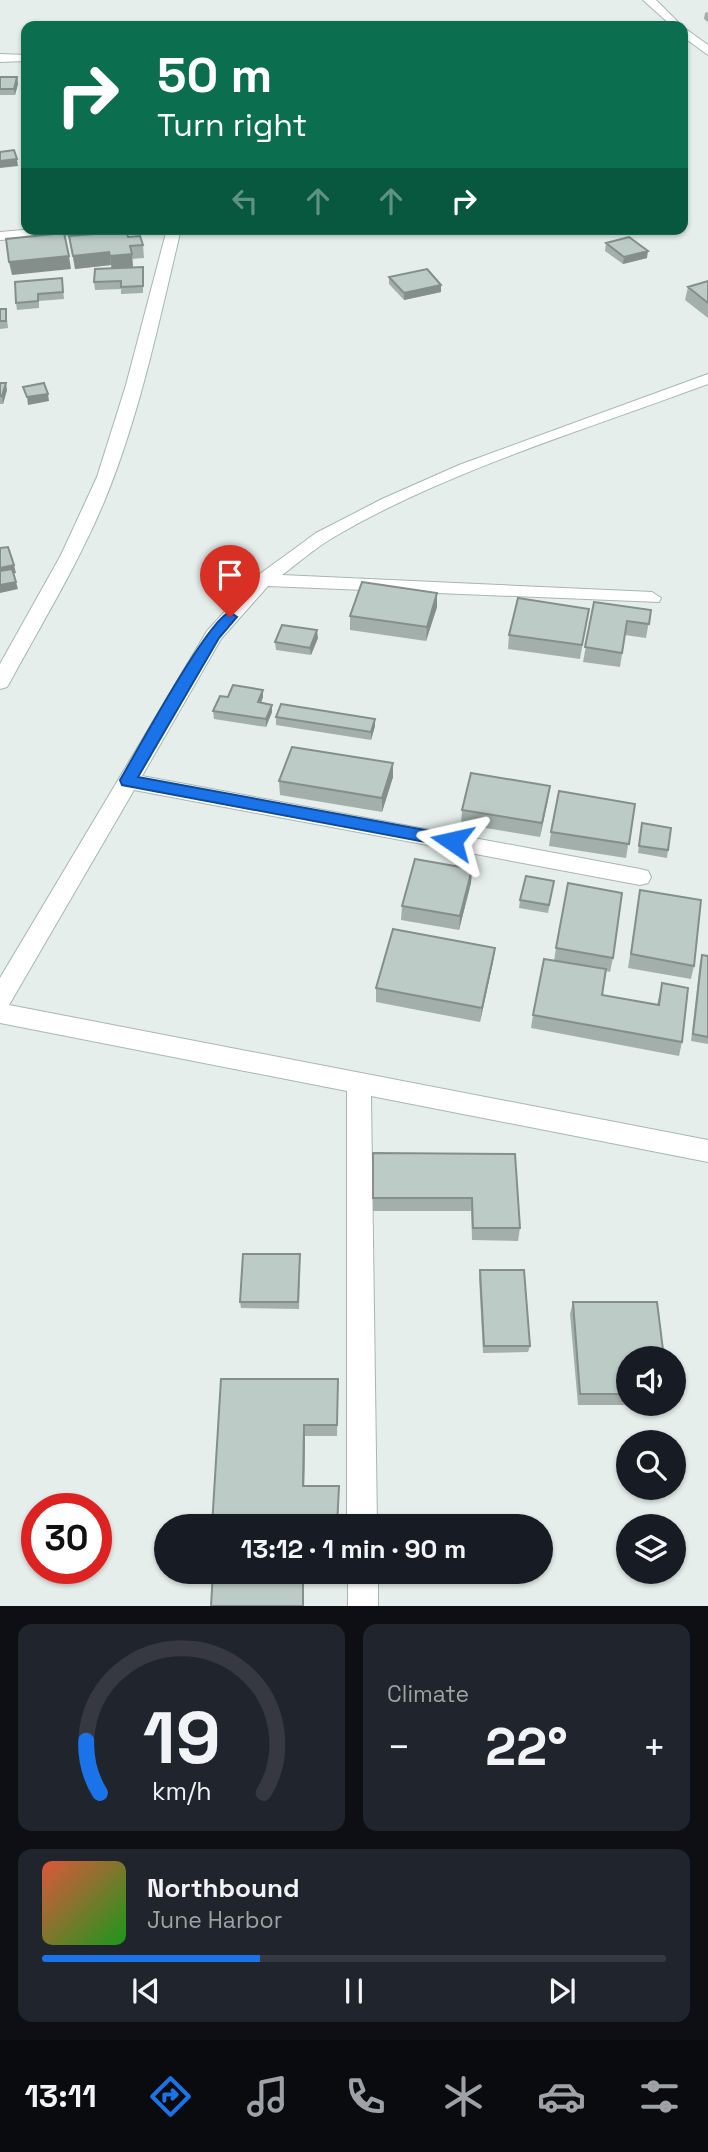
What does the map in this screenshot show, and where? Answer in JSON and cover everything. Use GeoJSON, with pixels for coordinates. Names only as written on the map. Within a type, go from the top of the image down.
{"type":"FeatureCollection","features":[{"type":"Feature","properties":{"kind":"street"},"geometry":{"type":"LineString","coordinates":[[649,0],[672,21]]}},
{"type":"Feature","properties":{"kind":"street"},"geometry":{"type":"LineString","coordinates":[[688,35],[708,51]]}},
{"type":"Feature","properties":{"kind":"street"},"geometry":{"type":"LineString","coordinates":[[0,58],[21,58]]}},
{"type":"Feature","properties":{"kind":"street"},"geometry":{"type":"LineString","coordinates":[[0,236],[21,234]]}},
{"type":"Feature","properties":{"kind":"street"},"geometry":{"type":"LineString","coordinates":[[0,682],[70,554],[104,479],[132,394],[172,235]]}},
{"type":"Feature","properties":{"kind":"street"},"geometry":{"type":"LineString","coordinates":[[0,999],[214,635],[263,580],[322,537],[388,503],[465,469],[708,379]]}},
{"type":"Feature","properties":{"kind":"street"},"geometry":{"type":"LineString","coordinates":[[263,580],[652,598]]}},
{"type":"Feature","properties":{"kind":"street"},"geometry":{"type":"LineString","coordinates":[[128,780],[640,877]]}},
{"type":"Feature","properties":{"kind":"street"},"geometry":{"type":"LineString","coordinates":[[0,1013],[708,1151]]}},
{"type":"Feature","properties":{"kind":"street"},"geometry":{"type":"LineString","coordinates":[[359,1082],[362,1514]]}},
{"type":"Feature","properties":{"kind":"street"},"geometry":{"type":"LineString","coordinates":[[363,1584],[363,1606]]}},
{"type":"Feature","properties":{"kind":"building"},"geometry":{"type":"Polygon","coordinates":[[[0,77],[17,77],[14,89],[0,89],[0,77]]]}},
{"type":"Feature","properties":{"kind":"building"},"geometry":{"type":"Polygon","coordinates":[[[14,150],[17,159],[0,161],[0,152],[14,150]]]}},
{"type":"Feature","properties":{"kind":"building"},"geometry":{"type":"Polygon","coordinates":[[[64,235],[69,256],[9,262],[6,239],[64,235]]]}},
{"type":"Feature","properties":{"kind":"building"},"geometry":{"type":"Polygon","coordinates":[[[69,236],[140,236],[143,245],[130,246],[132,254],[110,256],[109,252],[73,256],[69,236]]]}},
{"type":"Feature","properties":{"kind":"building"},"geometry":{"type":"Polygon","coordinates":[[[629,237],[648,251],[624,257],[606,243],[629,237]]]}},
{"type":"Feature","properties":{"kind":"building"},"geometry":{"type":"Polygon","coordinates":[[[143,267],[143,286],[121,287],[121,281],[94,282],[95,269],[143,267]]]}},
{"type":"Feature","properties":{"kind":"building"},"geometry":{"type":"Polygon","coordinates":[[[427,269],[441,285],[404,293],[389,277],[427,269]]]}},
{"type":"Feature","properties":{"kind":"building"},"geometry":{"type":"Polygon","coordinates":[[[62,278],[63,292],[38,294],[38,301],[16,303],[15,282],[62,278]]]}},
{"type":"Feature","properties":{"kind":"building"},"geometry":{"type":"Polygon","coordinates":[[[708,281],[708,303],[688,287],[708,281]]]}},
{"type":"Feature","properties":{"kind":"building"},"geometry":{"type":"Polygon","coordinates":[[[0,309],[6,309],[6,321],[0,321],[0,309]]]}},
{"type":"Feature","properties":{"kind":"building"},"geometry":{"type":"Polygon","coordinates":[[[0,383],[6,383],[2,396],[0,396],[0,383]]]}},
{"type":"Feature","properties":{"kind":"building"},"geometry":{"type":"Polygon","coordinates":[[[44,383],[48,394],[27,397],[23,387],[44,383]]]}},
{"type":"Feature","properties":{"kind":"building"},"geometry":{"type":"Polygon","coordinates":[[[8,547],[14,565],[0,568],[0,548],[8,547]]]}},
{"type":"Feature","properties":{"kind":"building"},"geometry":{"type":"Polygon","coordinates":[[[12,569],[16,582],[0,585],[0,571],[12,569]]]}},
{"type":"Feature","properties":{"kind":"building"},"geometry":{"type":"Polygon","coordinates":[[[362,582],[437,593],[427,627],[350,616],[362,582]]]}},
{"type":"Feature","properties":{"kind":"building"},"geometry":{"type":"Polygon","coordinates":[[[518,598],[589,609],[582,645],[509,635],[518,598]]]}},
{"type":"Feature","properties":{"kind":"building"},"geometry":{"type":"Polygon","coordinates":[[[594,602],[651,610],[649,624],[627,621],[622,653],[585,647],[594,602]]]}},
{"type":"Feature","properties":{"kind":"building"},"geometry":{"type":"Polygon","coordinates":[[[282,625],[317,630],[310,648],[275,642],[282,625]]]}},
{"type":"Feature","properties":{"kind":"building"},"geometry":{"type":"Polygon","coordinates":[[[233,685],[263,690],[258,702],[272,705],[266,719],[213,711],[220,696],[228,697],[233,685]]]}},
{"type":"Feature","properties":{"kind":"building"},"geometry":{"type":"Polygon","coordinates":[[[281,704],[375,719],[371,732],[276,717],[281,704]]]}},
{"type":"Feature","properties":{"kind":"building"},"geometry":{"type":"Polygon","coordinates":[[[292,747],[393,763],[382,798],[279,781],[292,747]]]}},
{"type":"Feature","properties":{"kind":"building"},"geometry":{"type":"Polygon","coordinates":[[[471,773],[550,786],[542,823],[462,810],[471,773]]]}},
{"type":"Feature","properties":{"kind":"building"},"geometry":{"type":"Polygon","coordinates":[[[559,791],[635,804],[629,844],[551,832],[559,791]]]}},
{"type":"Feature","properties":{"kind":"building"},"geometry":{"type":"Polygon","coordinates":[[[642,823],[671,828],[668,850],[639,846],[642,823]]]}},
{"type":"Feature","properties":{"kind":"building"},"geometry":{"type":"Polygon","coordinates":[[[415,859],[472,869],[460,916],[402,906],[415,859]]]}},
{"type":"Feature","properties":{"kind":"building"},"geometry":{"type":"Polygon","coordinates":[[[526,876],[554,881],[549,905],[520,900],[526,876]]]}},
{"type":"Feature","properties":{"kind":"building"},"geometry":{"type":"Polygon","coordinates":[[[568,883],[622,893],[613,958],[556,948],[568,883]]]}},
{"type":"Feature","properties":{"kind":"building"},"geometry":{"type":"Polygon","coordinates":[[[640,890],[701,900],[694,966],[631,954],[640,890]]]}},
{"type":"Feature","properties":{"kind":"building"},"geometry":{"type":"Polygon","coordinates":[[[393,929],[495,948],[482,1008],[376,988],[393,929]]]}},
{"type":"Feature","properties":{"kind":"building"},"geometry":{"type":"Polygon","coordinates":[[[702,955],[708,956],[708,1037],[693,1034],[702,955]]]}},
{"type":"Feature","properties":{"kind":"building"},"geometry":{"type":"Polygon","coordinates":[[[544,959],[606,969],[602,995],[659,1005],[662,983],[688,988],[682,1042],[533,1015],[544,959]]]}},
{"type":"Feature","properties":{"kind":"building"},"geometry":{"type":"Polygon","coordinates":[[[373,1153],[515,1154],[520,1228],[473,1228],[472,1198],[373,1198],[373,1153]]]}},
{"type":"Feature","properties":{"kind":"building"},"geometry":{"type":"Polygon","coordinates":[[[243,1254],[300,1254],[298,1302],[240,1302],[243,1254]]]}},
{"type":"Feature","properties":{"kind":"building"},"geometry":{"type":"Polygon","coordinates":[[[480,1270],[524,1270],[530,1346],[484,1346],[480,1270]]]}},
{"type":"Feature","properties":{"kind":"building"},"geometry":{"type":"Polygon","coordinates":[[[573,1302],[657,1302],[662,1346],[616,1346],[616,1394],[580,1394],[573,1302]]]}},
{"type":"Feature","properties":{"kind":"building"},"geometry":{"type":"Polygon","coordinates":[[[221,1379],[338,1379],[337,1425],[304,1425],[303,1486],[339,1486],[338,1514],[213,1514],[221,1379]]]}},
{"type":"Feature","properties":{"kind":"building"},"geometry":{"type":"Polygon","coordinates":[[[212,1584],[303,1584],[303,1606],[211,1606],[212,1584]]]}},
{"type":"Feature","properties":{"kind":"route"},"geometry":{"type":"LineString","coordinates":[[230,617],[214,635],[128,780],[452,841]]}}]}
